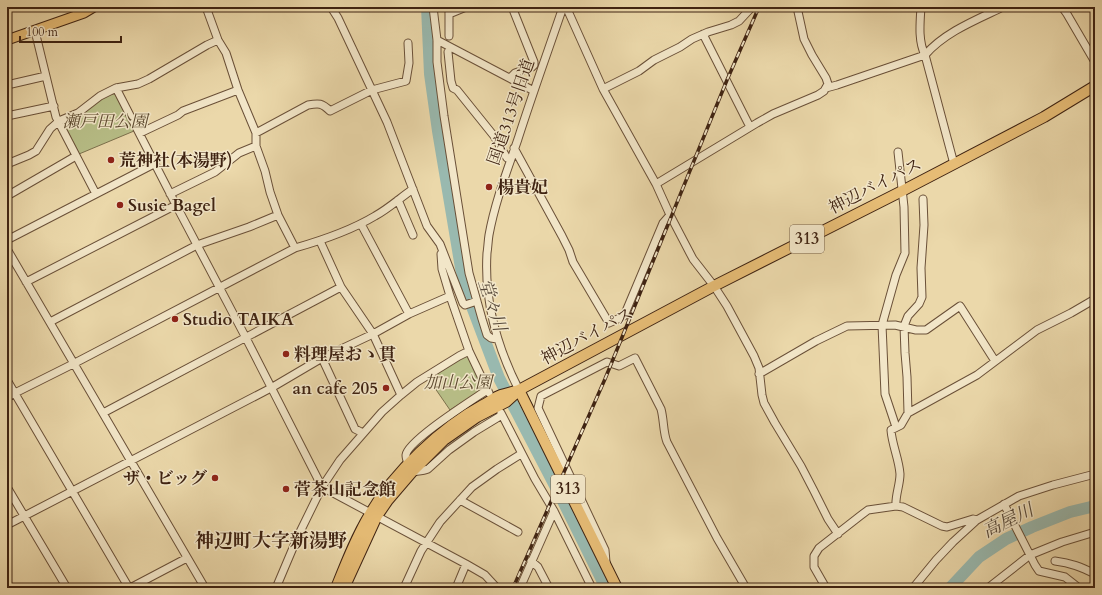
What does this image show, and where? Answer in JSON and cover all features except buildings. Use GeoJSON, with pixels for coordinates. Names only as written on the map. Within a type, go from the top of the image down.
{"type":"FeatureCollection","features":[{"type":"Feature","properties":{"kind":"highway","name":"神辺バイパス"},"geometry":{"type":"LineString","coordinates":[[373,515],[382,496],[438,437],[471,412],[510,395],[714,286],[1044,117],[1095,86]]}},
{"type":"Feature","properties":{"kind":"highway","name":"313"},"geometry":{"type":"LineString","coordinates":[[510,395],[617,588]]}},
{"type":"Feature","properties":{"kind":"highway"},"geometry":{"type":"LineString","coordinates":[[336,588],[361,530],[373,515]]}},
{"type":"Feature","properties":{"kind":"highway"},"geometry":{"type":"LineString","coordinates":[[344,588],[373,515]]}},
{"type":"Feature","properties":{"kind":"main road"},"geometry":{"type":"LineString","coordinates":[[7,40],[84,13],[94,7]]}},
{"type":"Feature","properties":{"kind":"street"},"geometry":{"type":"LineString","coordinates":[[206,7],[218,40],[226,53],[238,90],[256,133],[256,146],[278,215],[295,248]]}},
{"type":"Feature","properties":{"kind":"street"},"geometry":{"type":"LineString","coordinates":[[330,7],[338,18],[387,122],[427,226],[440,244],[463,303],[466,305],[477,301]]}},
{"type":"Feature","properties":{"kind":"street"},"geometry":{"type":"LineString","coordinates":[[433,7],[437,40],[437,62],[452,169],[469,273],[487,335],[491,338],[497,339]]}},
{"type":"Feature","properties":{"kind":"street"},"geometry":{"type":"LineString","coordinates":[[449,36],[449,10],[466,7]]}},
{"type":"Feature","properties":{"kind":"street"},"geometry":{"type":"LineString","coordinates":[[510,78],[515,73],[534,65],[512,7]]}},
{"type":"Feature","properties":{"kind":"street"},"geometry":{"type":"LineString","coordinates":[[563,7],[568,11],[603,89],[656,184],[693,259],[727,306],[754,356],[759,368],[764,403],[804,472],[828,519],[838,534]]}},
{"type":"Feature","properties":{"kind":"street","name":"国道313号旧道"},"geometry":{"type":"LineString","coordinates":[[510,395],[511,374],[497,339],[492,319],[487,286],[488,236],[499,191],[563,7]]}},
{"type":"Feature","properties":{"kind":"street"},"geometry":{"type":"LineString","coordinates":[[603,89],[639,71],[654,60],[702,34],[739,21],[752,7]]}},
{"type":"Feature","properties":{"kind":"street"},"geometry":{"type":"LineString","coordinates":[[656,184],[773,114],[824,91],[828,84],[804,39],[797,7]]}},
{"type":"Feature","properties":{"kind":"street"},"geometry":{"type":"LineString","coordinates":[[921,7],[921,48],[954,164]]}},
{"type":"Feature","properties":{"kind":"street"},"geometry":{"type":"LineString","coordinates":[[826,88],[924,56],[931,48],[957,30],[1003,7]]}},
{"type":"Feature","properties":{"kind":"street"},"geometry":{"type":"LineString","coordinates":[[1062,7],[1095,62]]}},
{"type":"Feature","properties":{"kind":"street"},"geometry":{"type":"LineString","coordinates":[[35,31],[56,117],[96,194]]}},
{"type":"Feature","properties":{"kind":"street"},"geometry":{"type":"LineString","coordinates":[[702,34],[750,127]]}},
{"type":"Feature","properties":{"kind":"street"},"geometry":{"type":"LineString","coordinates":[[7,164],[36,151],[50,129],[59,121],[78,113],[100,96],[116,88],[138,84],[149,79],[218,40]]}},
{"type":"Feature","properties":{"kind":"street"},"geometry":{"type":"LineString","coordinates":[[437,40],[534,91]]}},
{"type":"Feature","properties":{"kind":"street"},"geometry":{"type":"LineString","coordinates":[[256,133],[308,106],[316,104],[323,105],[330,111],[372,90],[406,81],[409,63],[408,42]]}},
{"type":"Feature","properties":{"kind":"street"},"geometry":{"type":"LineString","coordinates":[[448,52],[453,88],[457,90],[494,136],[507,158],[511,159]]}},
{"type":"Feature","properties":{"kind":"street"},"geometry":{"type":"LineString","coordinates":[[7,85],[46,76]]}},
{"type":"Feature","properties":{"kind":"street"},"geometry":{"type":"LineString","coordinates":[[116,88],[322,487],[466,564],[485,575],[497,588]]}},
{"type":"Feature","properties":{"kind":"street"},"geometry":{"type":"LineString","coordinates":[[140,134],[178,115],[183,110],[238,90]]}},
{"type":"Feature","properties":{"kind":"street"},"geometry":{"type":"LineString","coordinates":[[7,116],[54,106]]}},
{"type":"Feature","properties":{"kind":"street"},"geometry":{"type":"LineString","coordinates":[[170,194],[215,172],[239,153],[256,146]]}},
{"type":"Feature","properties":{"kind":"street"},"geometry":{"type":"LineString","coordinates":[[514,148],[562,236],[573,262],[609,323],[624,316],[663,223],[670,215]]}},
{"type":"Feature","properties":{"kind":"street"},"geometry":{"type":"LineString","coordinates":[[896,427],[885,394],[882,325],[896,275],[905,253],[904,207],[898,152]]}},
{"type":"Feature","properties":{"kind":"street"},"geometry":{"type":"LineString","coordinates":[[7,196],[76,156]]}},
{"type":"Feature","properties":{"kind":"street"},"geometry":{"type":"LineString","coordinates":[[7,240],[154,164]]}},
{"type":"Feature","properties":{"kind":"street"},"geometry":{"type":"LineString","coordinates":[[7,397],[295,248],[320,241],[377,216],[413,189]]}},
{"type":"Feature","properties":{"kind":"street"},"geometry":{"type":"LineString","coordinates":[[908,413],[904,326],[908,316],[919,304],[922,296],[921,268],[924,225],[923,199]]}},
{"type":"Feature","properties":{"kind":"street"},"geometry":{"type":"LineString","coordinates":[[398,200],[413,235]]}},
{"type":"Feature","properties":{"kind":"street"},"geometry":{"type":"LineString","coordinates":[[26,282],[176,205]]}},
{"type":"Feature","properties":{"kind":"street"},"geometry":{"type":"LineString","coordinates":[[50,322],[197,245],[278,215]]}},
{"type":"Feature","properties":{"kind":"street"},"geometry":{"type":"LineString","coordinates":[[361,224],[409,314]]}},
{"type":"Feature","properties":{"kind":"street"},"geometry":{"type":"LineString","coordinates":[[320,241],[341,287],[373,334],[400,395]]}},
{"type":"Feature","properties":{"kind":"street"},"geometry":{"type":"LineString","coordinates":[[440,244],[442,269],[450,296],[470,351],[488,392],[451,414],[408,450],[406,455],[410,468],[425,471],[449,450],[502,414],[521,454],[554,511],[592,588]]}},
{"type":"Feature","properties":{"kind":"street"},"geometry":{"type":"LineString","coordinates":[[7,249],[205,588]]}},
{"type":"Feature","properties":{"kind":"street"},"geometry":{"type":"LineString","coordinates":[[102,412],[341,287]]}},
{"type":"Feature","properties":{"kind":"street"},"geometry":{"type":"LineString","coordinates":[[7,525],[271,388],[322,358],[373,334],[409,314],[450,296]]}},
{"type":"Feature","properties":{"kind":"street"},"geometry":{"type":"LineString","coordinates":[[896,506],[900,477],[891,430],[901,425],[908,413],[977,375],[1037,330],[1095,299]]}},
{"type":"Feature","properties":{"kind":"street"},"geometry":{"type":"LineString","coordinates":[[759,374],[816,341],[847,326],[895,325],[916,330],[926,330],[960,306],[995,361]]}},
{"type":"Feature","properties":{"kind":"street"},"geometry":{"type":"LineString","coordinates":[[276,588],[298,536],[322,487],[340,460],[382,412],[400,395],[417,382],[459,356],[470,351]]}},
{"type":"Feature","properties":{"kind":"street"},"geometry":{"type":"LineString","coordinates":[[322,358],[355,429],[363,433]]}},
{"type":"Feature","properties":{"kind":"street"},"geometry":{"type":"LineString","coordinates":[[607,569],[605,550],[538,408],[541,396],[587,372],[607,362],[619,366],[635,358],[661,409],[665,436],[717,538],[746,588]]}},
{"type":"Feature","properties":{"kind":"street"},"geometry":{"type":"LineString","coordinates":[[7,380],[129,588],[187,558]]}},
{"type":"Feature","properties":{"kind":"street"},"geometry":{"type":"LineString","coordinates":[[404,588],[421,551],[440,522],[472,488],[497,469],[521,454]]}},
{"type":"Feature","properties":{"kind":"street"},"geometry":{"type":"LineString","coordinates":[[913,588],[936,560],[977,520],[1019,496],[1095,474]]}},
{"type":"Feature","properties":{"kind":"street"},"geometry":{"type":"LineString","coordinates":[[7,487],[66,588]]}},
{"type":"Feature","properties":{"kind":"street"},"geometry":{"type":"LineString","coordinates":[[460,500],[518,532]]}},
{"type":"Feature","properties":{"kind":"street"},"geometry":{"type":"LineString","coordinates":[[1005,505],[1039,571],[1065,577],[1079,588]]}},
{"type":"Feature","properties":{"kind":"street"},"geometry":{"type":"LineString","coordinates":[[826,588],[814,567],[814,556],[819,548],[868,510],[896,506],[903,507],[947,527],[973,519],[977,520]]}},
{"type":"Feature","properties":{"kind":"street"},"geometry":{"type":"LineString","coordinates":[[520,588],[554,511]]}},
{"type":"Feature","properties":{"kind":"street"},"geometry":{"type":"LineString","coordinates":[[988,588],[1029,553],[1095,532]]}},
{"type":"Feature","properties":{"kind":"street"},"geometry":{"type":"LineString","coordinates":[[532,561],[538,567],[549,588]]}},
{"type":"Feature","properties":{"kind":"street"},"geometry":{"type":"LineString","coordinates":[[1055,561],[1079,566],[1095,574]]}},
{"type":"Feature","properties":{"kind":"street"},"geometry":{"type":"LineString","coordinates":[[456,588],[466,564]]}},
{"type":"Feature","properties":{"kind":"green space","name":"瀬戸田公園"},"geometry":{"type":"Polygon","coordinates":[[[110,94],[115,94],[134,131],[79,154],[65,126],[65,122],[80,116],[101,98],[110,94]]]}},
{"type":"Feature","properties":{"kind":"green space","name":"加山公園"},"geometry":{"type":"Polygon","coordinates":[[[463,356],[471,357],[483,386],[482,390],[450,410],[428,378],[463,356]]]}},
{"type":"Feature","properties":{"kind":"waterway","name":"堂々川"},"geometry":{"type":"LineString","coordinates":[[427,7],[430,74],[438,131],[461,268],[468,296],[499,378],[606,588]]}},
{"type":"Feature","properties":{"kind":"waterway","name":"高屋川"},"geometry":{"type":"LineString","coordinates":[[950,588],[979,557],[1006,539],[1070,512],[1095,506]]}},
{"type":"Feature","properties":{"kind":"railway"},"geometry":{"type":"LineString","coordinates":[[513,588],[605,379],[727,80],[759,7]]}},
{"type":"Feature","properties":{"kind":"place","name":"荒神社(本湯野)"},"geometry":{"type":"Point","coordinates":[111,160]}},
{"type":"Feature","properties":{"kind":"place","name":"楊貴妃"},"geometry":{"type":"Point","coordinates":[489,187]}},
{"type":"Feature","properties":{"kind":"place","name":"Susie Bagel"},"geometry":{"type":"Point","coordinates":[120,205]}},
{"type":"Feature","properties":{"kind":"place","name":"Studio TAIKA"},"geometry":{"type":"Point","coordinates":[175,319]}},
{"type":"Feature","properties":{"kind":"place","name":"料理屋おゝ貫"},"geometry":{"type":"Point","coordinates":[286,354]}},
{"type":"Feature","properties":{"kind":"place","name":"an cafe 205"},"geometry":{"type":"Point","coordinates":[386,388]}},
{"type":"Feature","properties":{"kind":"place","name":"ザ・ビッグ"},"geometry":{"type":"Point","coordinates":[215,478]}},
{"type":"Feature","properties":{"kind":"place","name":"菅茶山記念館"},"geometry":{"type":"Point","coordinates":[286,489]}},
{"type":"Feature","properties":{"kind":"district","name":"神辺町大字新湯野"},"geometry":{"type":"Point","coordinates":[271,541]}}]}
